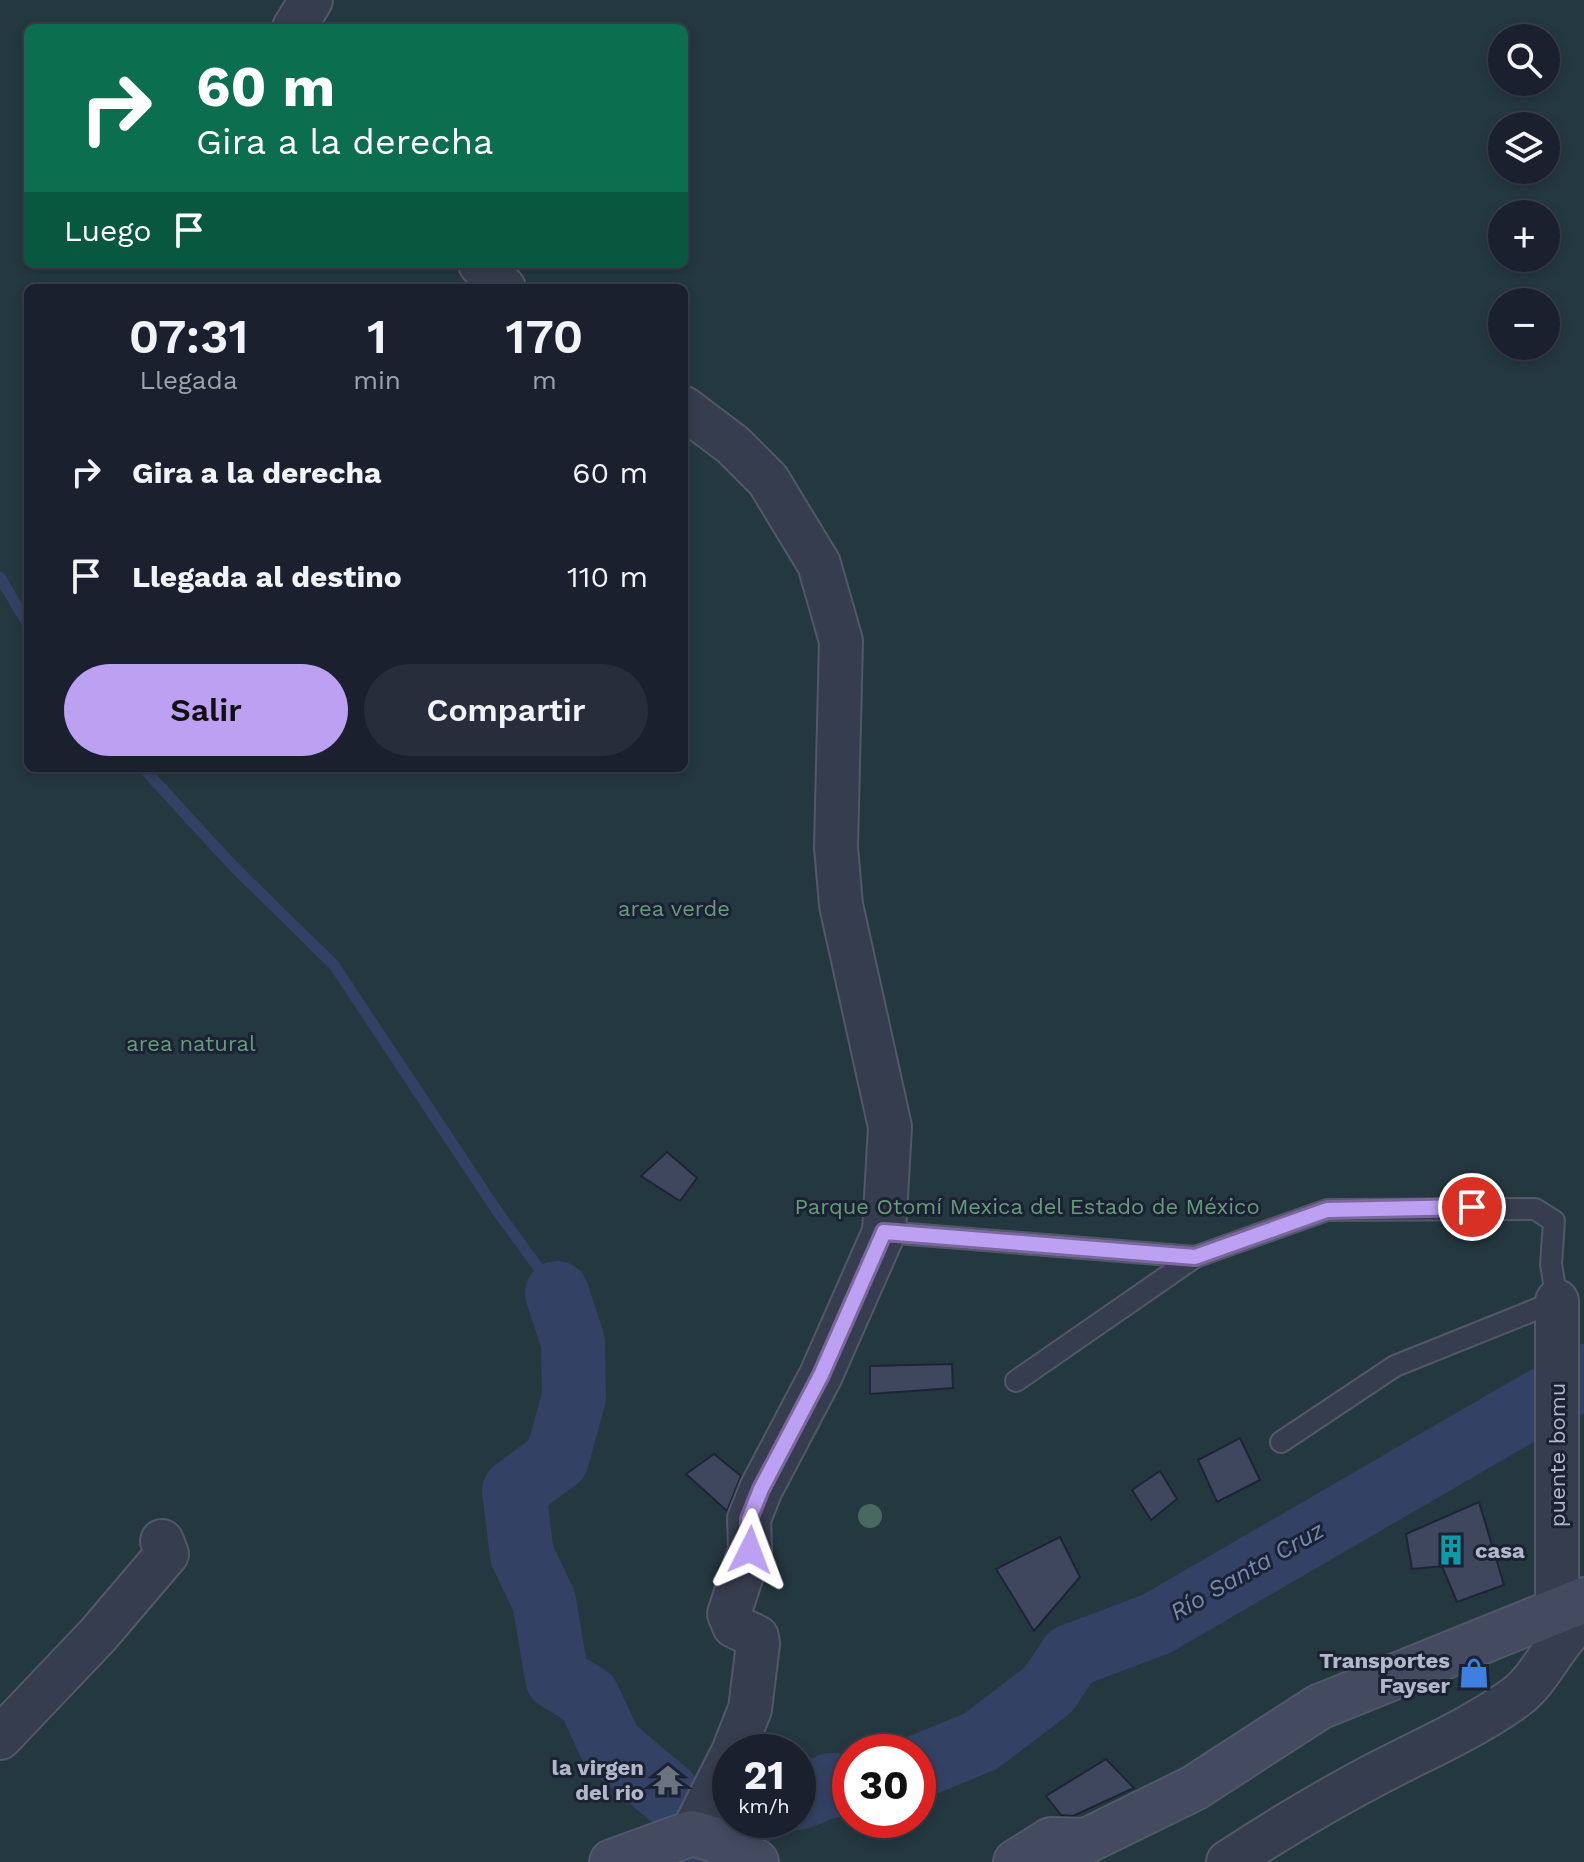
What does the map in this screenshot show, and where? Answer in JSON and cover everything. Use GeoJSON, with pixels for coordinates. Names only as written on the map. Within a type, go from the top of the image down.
{"type":"FeatureCollection","features":[{"type":"Feature","properties":{"kind":"main road"},"geometry":{"type":"LineString","coordinates":[[1016,1862],[1051,1840],[1086,1841],[1194,1788],[1319,1707],[1575,1609]]}},
{"type":"Feature","properties":{"kind":"main road"},"geometry":{"type":"LineString","coordinates":[[612,1862],[702,1836],[756,1862]]}},
{"type":"Feature","properties":{"kind":"street"},"geometry":{"type":"LineString","coordinates":[[296,24],[311,0]]}},
{"type":"Feature","properties":{"kind":"street"},"geometry":{"type":"LineString","coordinates":[[484,268],[500,284]]}},
{"type":"Feature","properties":{"kind":"street"},"geometry":{"type":"LineString","coordinates":[[688,411],[733,445],[768,480],[819,564],[841,641],[836,847],[841,905],[890,1127],[884,1232],[821,1375],[761,1489],[749,1519],[750,1550],[729,1614],[734,1626],[757,1637],[758,1644],[750,1709],[740,1734]]}},
{"type":"Feature","properties":{"kind":"street","name":"puente bomu"},"geometry":{"type":"LineString","coordinates":[[1557,1301],[1575,1609]]}},
{"type":"Feature","properties":{"kind":"street"},"geometry":{"type":"LineString","coordinates":[[0,1738],[98,1635],[167,1554],[162,1541]]}},
{"type":"Feature","properties":{"kind":"street"},"geometry":{"type":"LineString","coordinates":[[1228,1862],[1309,1810],[1519,1695],[1546,1668],[1574,1625],[1575,1609]]}},
{"type":"Feature","properties":{"kind":"street"},"geometry":{"type":"LineString","coordinates":[[702,1836],[712,1808]]}},
{"type":"Feature","properties":{"kind":"lane"},"geometry":{"type":"LineString","coordinates":[[1016,1381],[1195,1257],[1327,1210],[1535,1209],[1554,1221],[1551,1264],[1557,1301],[1395,1366],[1281,1442]]}},
{"type":"Feature","properties":{"kind":"lane"},"geometry":{"type":"LineString","coordinates":[[884,1232],[1195,1257]]}},
{"type":"Feature","properties":{"kind":"green space","name":"Parque Otomí Mexica del Estado de México"},"geometry":{"type":"Polygon","coordinates":[[[0,0],[1584,0],[1584,1862],[0,1862],[0,0]]]}},
{"type":"Feature","properties":{"kind":"building"},"geometry":{"type":"Polygon","coordinates":[[[667,1152],[697,1178],[680,1201],[641,1176],[667,1152]]]}},
{"type":"Feature","properties":{"kind":"building"},"geometry":{"type":"Polygon","coordinates":[[[952,1364],[953,1388],[870,1394],[870,1366],[952,1364]]]}},
{"type":"Feature","properties":{"kind":"building"},"geometry":{"type":"Polygon","coordinates":[[[1240,1438],[1260,1480],[1217,1502],[1198,1460],[1240,1438]]]}},
{"type":"Feature","properties":{"kind":"building"},"geometry":{"type":"Polygon","coordinates":[[[714,1454],[741,1476],[727,1511],[686,1474],[714,1454]]]}},
{"type":"Feature","properties":{"kind":"building"},"geometry":{"type":"Polygon","coordinates":[[[1160,1471],[1177,1499],[1151,1520],[1132,1490],[1160,1471]]]}},
{"type":"Feature","properties":{"kind":"building","name":"casa"},"geometry":{"type":"Polygon","coordinates":[[[1479,1502],[1504,1585],[1457,1602],[1442,1566],[1412,1569],[1406,1534],[1479,1502]]]}},
{"type":"Feature","properties":{"kind":"building"},"geometry":{"type":"Polygon","coordinates":[[[1060,1537],[1080,1577],[1034,1631],[996,1569],[1060,1537]]]}},
{"type":"Feature","properties":{"kind":"building"},"geometry":{"type":"Polygon","coordinates":[[[1106,1759],[1134,1788],[1073,1816],[1061,1815],[1046,1796],[1106,1759]]]}},
{"type":"Feature","properties":{"kind":"waterway"},"geometry":{"type":"LineString","coordinates":[[0,577],[24,618]]}},
{"type":"Feature","properties":{"kind":"waterway"},"geometry":{"type":"LineString","coordinates":[[147,772],[235,868],[334,965],[497,1211],[557,1293]]}},
{"type":"Feature","properties":{"kind":"waterway"},"geometry":{"type":"LineString","coordinates":[[557,1293],[573,1342],[574,1397],[557,1459],[514,1491],[522,1555],[544,1601],[557,1678],[588,1697],[611,1746],[668,1794]]}},
{"type":"Feature","properties":{"kind":"waterway","name":"Río Santa Cruz"},"geometry":{"type":"LineString","coordinates":[[936,1760],[981,1741],[1048,1690],[1071,1656],[1156,1624],[1584,1376]]}},
{"type":"Feature","properties":{"kind":"waterway","name":"Río Santa Cruz"},"geometry":{"type":"LineString","coordinates":[[816,1791],[832,1785]]}},
{"type":"Feature","properties":{"kind":"waterway","name":"Río Santa Cruz"},"geometry":{"type":"LineString","coordinates":[[689,1849],[712,1829]]}},
{"type":"Feature","properties":{"kind":"place","name":"casa"},"geometry":{"type":"Point","coordinates":[1451,1550]}},
{"type":"Feature","properties":{"kind":"place","name":"Transportes Fayser"},"geometry":{"type":"Point","coordinates":[1474,1673]}},
{"type":"Feature","properties":{"kind":"place","name":"la virgen del rio"},"geometry":{"type":"Point","coordinates":[668,1780]}},
{"type":"Feature","properties":{"kind":"route"},"geometry":{"type":"LineString","coordinates":[[750,1550],[749,1519],[761,1489],[821,1375],[884,1232],[1195,1257],[1327,1210],[1472,1207]]}},
{"type":"Feature","properties":{"kind":"park label","name":"area verde"},"geometry":{"type":"Point","coordinates":[674,908]}},
{"type":"Feature","properties":{"kind":"park label","name":"area natural"},"geometry":{"type":"Point","coordinates":[191,1043]}}]}
